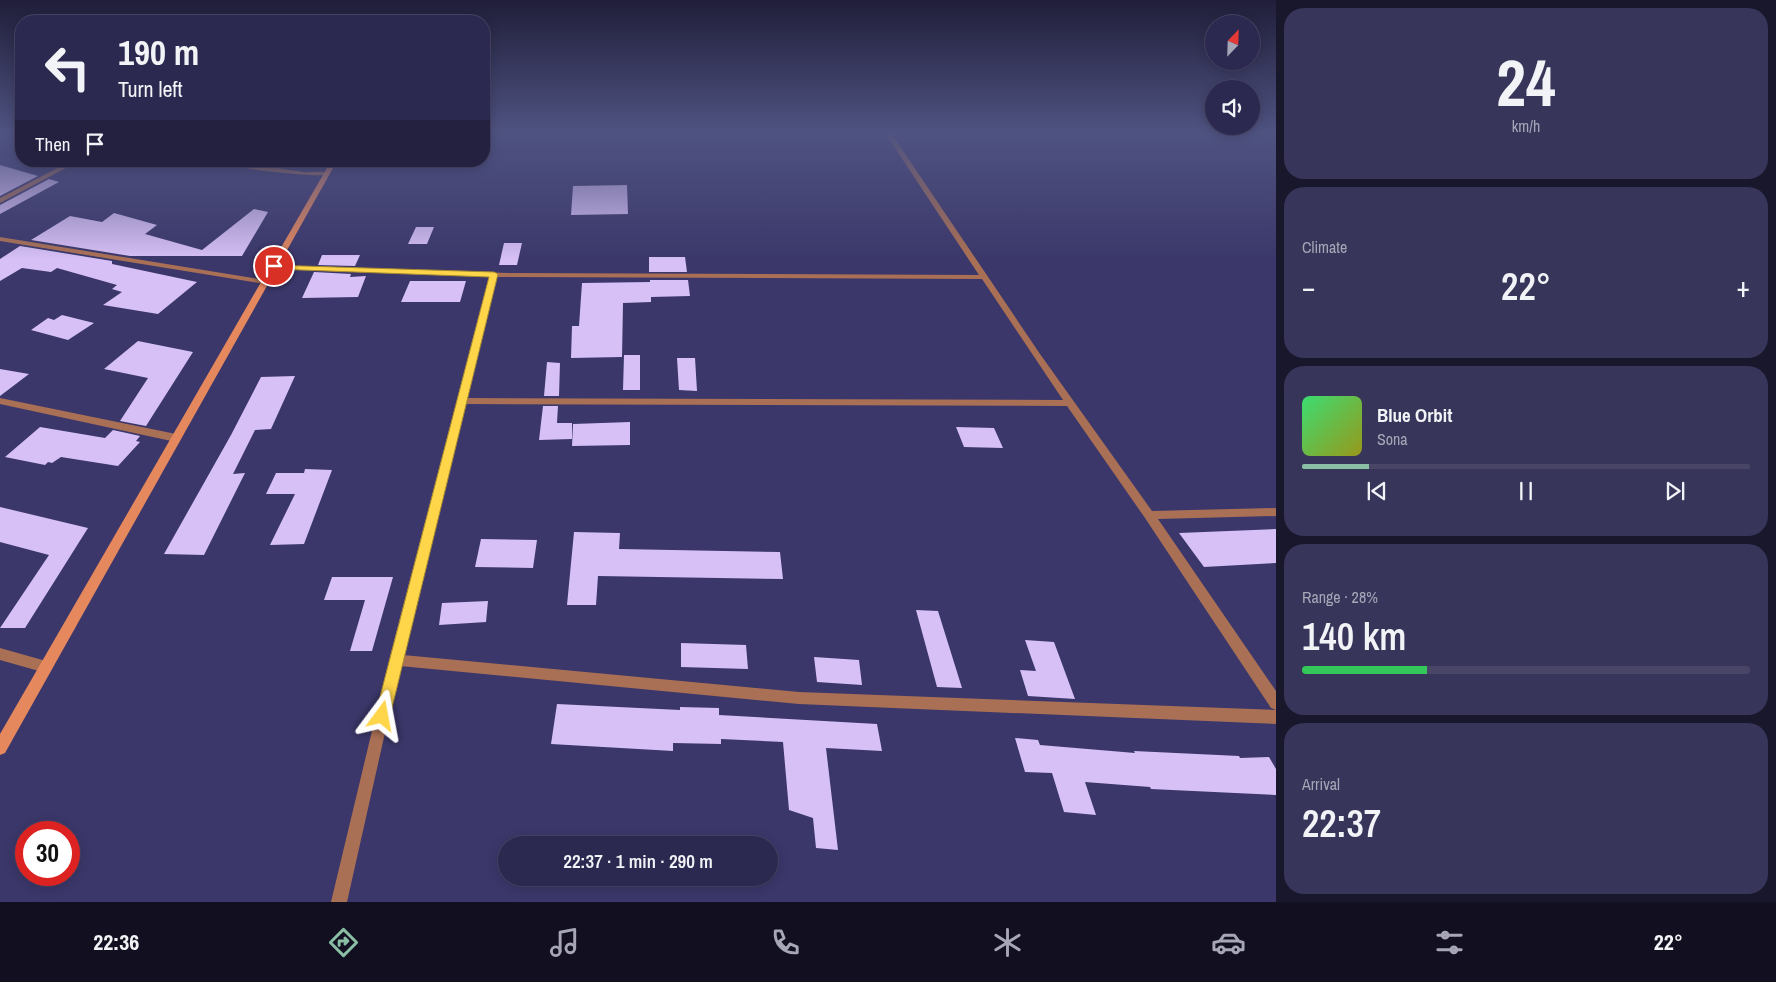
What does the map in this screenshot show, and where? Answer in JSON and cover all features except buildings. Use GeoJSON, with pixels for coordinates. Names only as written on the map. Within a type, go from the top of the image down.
{"type":"FeatureCollection","features":[{"type":"Feature","properties":{"kind":"street"},"geometry":{"type":"LineString","coordinates":[[0,201],[49,175]]}},
{"type":"Feature","properties":{"kind":"street"},"geometry":{"type":"LineString","coordinates":[[0,748],[325,175]]}},
{"type":"Feature","properties":{"kind":"street"},"geometry":{"type":"LineString","coordinates":[[916,175],[1276,703]]}},
{"type":"Feature","properties":{"kind":"street"},"geometry":{"type":"LineString","coordinates":[[0,239],[265,282]]}},
{"type":"Feature","properties":{"kind":"street"},"geometry":{"type":"LineString","coordinates":[[274,266],[494,274],[984,277]]}},
{"type":"Feature","properties":{"kind":"street"},"geometry":{"type":"LineString","coordinates":[[339,902],[395,660],[494,274]]}},
{"type":"Feature","properties":{"kind":"street"},"geometry":{"type":"LineString","coordinates":[[0,401],[176,438]]}},
{"type":"Feature","properties":{"kind":"street"},"geometry":{"type":"LineString","coordinates":[[461,401],[1070,403]]}},
{"type":"Feature","properties":{"kind":"street"},"geometry":{"type":"LineString","coordinates":[[1149,515],[1276,512]]}},
{"type":"Feature","properties":{"kind":"street"},"geometry":{"type":"LineString","coordinates":[[0,654],[46,667]]}},
{"type":"Feature","properties":{"kind":"street"},"geometry":{"type":"LineString","coordinates":[[395,660],[799,698],[1276,717]]}},
{"type":"Feature","properties":{"kind":"route"},"geometry":{"type":"LineString","coordinates":[[274,266],[494,274],[382,716]]}}]}
